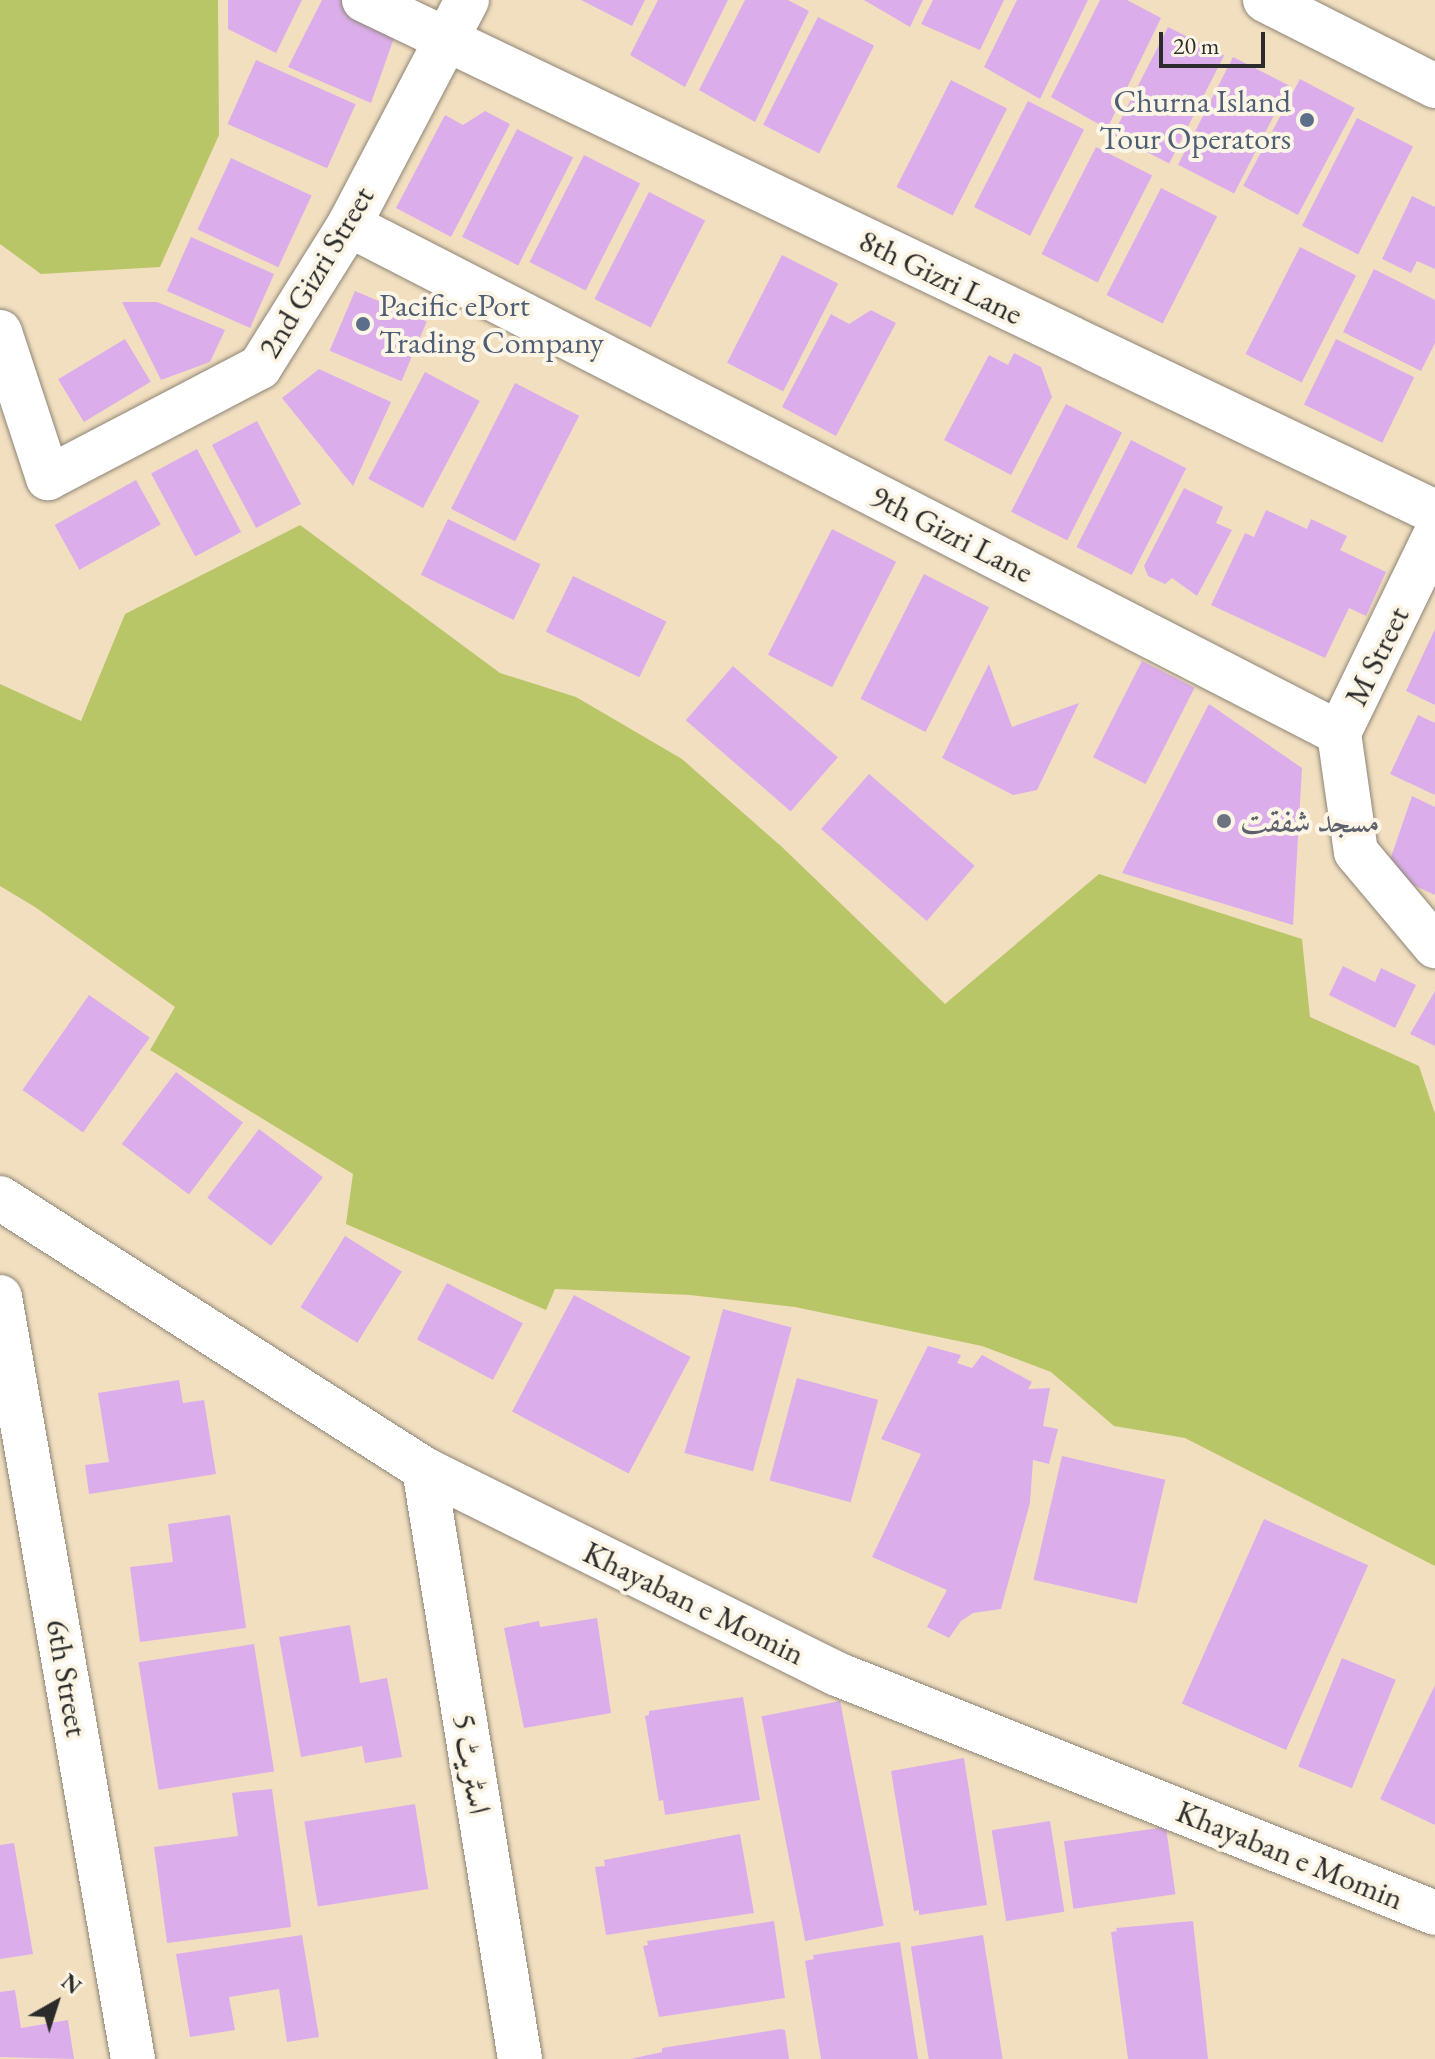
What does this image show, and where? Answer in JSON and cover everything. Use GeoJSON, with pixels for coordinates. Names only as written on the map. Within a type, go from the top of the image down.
{"type":"FeatureCollection","features":[{"type":"Feature","properties":{"kind":"street","name":"8th Gizri Lane"},"geometry":{"type":"LineString","coordinates":[[364,0],[1435,512]]}},
{"type":"Feature","properties":{"kind":"street","name":"2nd Gizri Street"},"geometry":{"type":"LineString","coordinates":[[0,332],[48,478],[260,367],[349,225],[467,0]]}},
{"type":"Feature","properties":{"kind":"street"},"geometry":{"type":"LineString","coordinates":[[1265,0],[1435,86]]}},
{"type":"Feature","properties":{"kind":"street","name":"9th Gizri Lane"},"geometry":{"type":"LineString","coordinates":[[349,225],[1339,733]]}},
{"type":"Feature","properties":{"kind":"street","name":"M Street"},"geometry":{"type":"LineString","coordinates":[[1339,733],[1435,535]]}},
{"type":"Feature","properties":{"kind":"street"},"geometry":{"type":"LineString","coordinates":[[1339,733],[1356,852],[1435,946]]}},
{"type":"Feature","properties":{"kind":"street","name":"Khayaban e Momin"},"geometry":{"type":"LineString","coordinates":[[0,1198],[424,1469],[837,1674],[1435,1913]]}},
{"type":"Feature","properties":{"kind":"street","name":"6th Street"},"geometry":{"type":"LineString","coordinates":[[0,1297],[133,2059]]}},
{"type":"Feature","properties":{"kind":"street","name":"اسٹریٹ 5"},"geometry":{"type":"LineString","coordinates":[[424,1469],[520,2059]]}},
{"type":"Feature","properties":{"kind":"green space"},"geometry":{"type":"Polygon","coordinates":[[[0,0],[218,0],[219,135],[160,267],[41,274],[0,244],[0,0]]]}},
{"type":"Feature","properties":{"kind":"green space"},"geometry":{"type":"Polygon","coordinates":[[[300,525],[500,673],[576,697],[682,759],[782,847],[945,1004],[1099,874],[1302,939],[1310,1017],[1419,1066],[1435,1114],[1435,1566],[1185,1438],[1114,1426],[1051,1372],[982,1346],[795,1307],[690,1295],[555,1289],[546,1310],[346,1224],[353,1174],[150,1050],[175,1007],[35,907],[0,886],[0,684],[81,721],[125,614],[300,525]]]}},
{"type":"Feature","properties":{"kind":"building"},"geometry":{"type":"Polygon","coordinates":[[[228,0],[302,0],[276,53],[228,29],[228,0]]]}},
{"type":"Feature","properties":{"kind":"building"},"geometry":{"type":"Polygon","coordinates":[[[322,0],[348,0],[395,35],[371,103],[288,67],[322,0]]]}},
{"type":"Feature","properties":{"kind":"building"},"geometry":{"type":"Polygon","coordinates":[[[581,0],[645,0],[632,26],[581,0]]]}},
{"type":"Feature","properties":{"kind":"building"},"geometry":{"type":"Polygon","coordinates":[[[658,0],[728,0],[685,87],[630,55],[658,0]]]}},
{"type":"Feature","properties":{"kind":"building"},"geometry":{"type":"Polygon","coordinates":[[[745,0],[788,0],[809,11],[755,122],[699,90],[745,0]]]}},
{"type":"Feature","properties":{"kind":"building"},"geometry":{"type":"Polygon","coordinates":[[[864,0],[923,0],[910,27],[864,0]]]}},
{"type":"Feature","properties":{"kind":"building"},"geometry":{"type":"Polygon","coordinates":[[[933,0],[1004,0],[980,50],[921,24],[933,0]]]}},
{"type":"Feature","properties":{"kind":"building"},"geometry":{"type":"Polygon","coordinates":[[[1017,0],[1088,0],[1040,99],[984,67],[1017,0]]]}},
{"type":"Feature","properties":{"kind":"building"},"geometry":{"type":"Polygon","coordinates":[[[1100,0],[1127,0],[1161,18],[1107,129],[1051,97],[1100,0]]]}},
{"type":"Feature","properties":{"kind":"building"},"geometry":{"type":"Polygon","coordinates":[[[818,17],[874,46],[819,153],[763,125],[818,17]]]}},
{"type":"Feature","properties":{"kind":"building"},"geometry":{"type":"Polygon","coordinates":[[[1168,27],[1224,56],[1169,163],[1113,135],[1168,27]]]}},
{"type":"Feature","properties":{"kind":"building"},"geometry":{"type":"Polygon","coordinates":[[[1233,57],[1289,86],[1234,193],[1178,165],[1233,57]]]}},
{"type":"Feature","properties":{"kind":"building"},"geometry":{"type":"Polygon","coordinates":[[[256,60],[356,104],[327,168],[228,124],[256,60]]]}},
{"type":"Feature","properties":{"kind":"building"},"geometry":{"type":"Polygon","coordinates":[[[1300,79],[1355,108],[1298,215],[1243,186],[1300,79]]]}},
{"type":"Feature","properties":{"kind":"building"},"geometry":{"type":"Polygon","coordinates":[[[951,80],[1007,109],[953,216],[897,187],[951,80]]]}},
{"type":"Feature","properties":{"kind":"building"},"geometry":{"type":"Polygon","coordinates":[[[1028,101],[1084,130],[1030,236],[974,207],[1028,101]]]}},
{"type":"Feature","properties":{"kind":"building"},"geometry":{"type":"Polygon","coordinates":[[[485,111],[510,124],[451,237],[396,208],[445,115],[463,125],[485,111]]]}},
{"type":"Feature","properties":{"kind":"building"},"geometry":{"type":"Polygon","coordinates":[[[1357,118],[1413,147],[1358,254],[1302,226],[1357,118]]]}},
{"type":"Feature","properties":{"kind":"building"},"geometry":{"type":"Polygon","coordinates":[[[517,129],[573,158],[518,265],[462,237],[517,129]]]}},
{"type":"Feature","properties":{"kind":"building"},"geometry":{"type":"Polygon","coordinates":[[[1096,147],[1152,176],[1098,283],[1042,254],[1096,147]]]}},
{"type":"Feature","properties":{"kind":"building"},"geometry":{"type":"Polygon","coordinates":[[[584,155],[640,184],[586,291],[530,262],[584,155]]]}},
{"type":"Feature","properties":{"kind":"building"},"geometry":{"type":"Polygon","coordinates":[[[231,158],[312,196],[278,267],[198,230],[231,158]]]}},
{"type":"Feature","properties":{"kind":"building"},"geometry":{"type":"Polygon","coordinates":[[[1161,188],[1217,217],[1163,324],[1107,295],[1161,188]]]}},
{"type":"Feature","properties":{"kind":"building"},"geometry":{"type":"Polygon","coordinates":[[[649,192],[705,221],[651,328],[595,299],[649,192]]]}},
{"type":"Feature","properties":{"kind":"building"},"geometry":{"type":"Polygon","coordinates":[[[1412,196],[1435,207],[1435,269],[1417,261],[1411,273],[1382,259],[1412,196]]]}},
{"type":"Feature","properties":{"kind":"building"},"geometry":{"type":"Polygon","coordinates":[[[191,237],[274,274],[250,328],[167,291],[191,237]]]}},
{"type":"Feature","properties":{"kind":"building"},"geometry":{"type":"Polygon","coordinates":[[[1300,247],[1356,276],[1302,383],[1246,354],[1300,247]]]}},
{"type":"Feature","properties":{"kind":"building"},"geometry":{"type":"Polygon","coordinates":[[[782,255],[838,284],[783,391],[727,363],[782,255]]]}},
{"type":"Feature","properties":{"kind":"building"},"geometry":{"type":"Polygon","coordinates":[[[1374,269],[1435,300],[1435,343],[1421,371],[1343,332],[1374,269]]]}},
{"type":"Feature","properties":{"kind":"building"},"geometry":{"type":"Polygon","coordinates":[[[355,291],[427,321],[401,381],[330,351],[355,291]]]}},
{"type":"Feature","properties":{"kind":"building"},"geometry":{"type":"Polygon","coordinates":[[[122,302],[157,302],[225,330],[210,362],[161,380],[122,302]]]}},
{"type":"Feature","properties":{"kind":"building"},"geometry":{"type":"Polygon","coordinates":[[[871,310],[896,323],[836,436],[782,407],[831,314],[849,324],[871,310]]]}},
{"type":"Feature","properties":{"kind":"building"},"geometry":{"type":"Polygon","coordinates":[[[125,339],[151,382],[84,422],[58,379],[125,339]]]}},
{"type":"Feature","properties":{"kind":"building"},"geometry":{"type":"Polygon","coordinates":[[[1336,339],[1414,377],[1382,443],[1304,405],[1336,339]]]}},
{"type":"Feature","properties":{"kind":"building"},"geometry":{"type":"Polygon","coordinates":[[[1014,353],[1041,367],[1052,397],[1011,475],[944,440],[989,355],[1008,365],[1014,353]]]}},
{"type":"Feature","properties":{"kind":"building"},"geometry":{"type":"Polygon","coordinates":[[[319,369],[391,402],[353,486],[282,398],[319,369]]]}},
{"type":"Feature","properties":{"kind":"building"},"geometry":{"type":"Polygon","coordinates":[[[425,372],[480,401],[423,508],[368,479],[425,372]]]}},
{"type":"Feature","properties":{"kind":"building"},"geometry":{"type":"Polygon","coordinates":[[[515,383],[579,416],[515,541],[451,509],[515,383]]]}},
{"type":"Feature","properties":{"kind":"building"},"geometry":{"type":"Polygon","coordinates":[[[1066,404],[1122,433],[1067,540],[1011,512],[1066,404]]]}},
{"type":"Feature","properties":{"kind":"building"},"geometry":{"type":"Polygon","coordinates":[[[257,421],[301,504],[256,528],[212,445],[257,421]]]}},
{"type":"Feature","properties":{"kind":"building"},"geometry":{"type":"Polygon","coordinates":[[[1131,440],[1186,468],[1132,575],[1077,547],[1131,440]]]}},
{"type":"Feature","properties":{"kind":"building"},"geometry":{"type":"Polygon","coordinates":[[[197,449],[241,532],[195,556],[151,473],[197,449]]]}},
{"type":"Feature","properties":{"kind":"building"},"geometry":{"type":"Polygon","coordinates":[[[136,480],[161,525],[79,570],[55,525],[136,480]]]}},
{"type":"Feature","properties":{"kind":"building"},"geometry":{"type":"Polygon","coordinates":[[[1184,488],[1223,507],[1216,523],[1232,530],[1197,596],[1172,578],[1165,584],[1148,576],[1144,566],[1184,488]]]}},
{"type":"Feature","properties":{"kind":"building"},"geometry":{"type":"Polygon","coordinates":[[[1266,510],[1307,529],[1311,519],[1347,536],[1340,550],[1386,572],[1366,616],[1349,608],[1325,658],[1211,605],[1245,533],[1254,537],[1266,510]]]}},
{"type":"Feature","properties":{"kind":"building"},"geometry":{"type":"Polygon","coordinates":[[[448,519],[541,564],[513,620],[421,575],[448,519]]]}},
{"type":"Feature","properties":{"kind":"building"},"geometry":{"type":"Polygon","coordinates":[[[832,529],[896,562],[832,687],[768,655],[832,529]]]}},
{"type":"Feature","properties":{"kind":"building"},"geometry":{"type":"Polygon","coordinates":[[[924,574],[989,607],[925,732],[860,699],[924,574]]]}},
{"type":"Feature","properties":{"kind":"building"},"geometry":{"type":"Polygon","coordinates":[[[573,576],[666,622],[639,677],[546,632],[573,576]]]}},
{"type":"Feature","properties":{"kind":"building"},"geometry":{"type":"Polygon","coordinates":[[[1435,629],[1435,705],[1406,691],[1435,629]]]}},
{"type":"Feature","properties":{"kind":"building"},"geometry":{"type":"Polygon","coordinates":[[[1142,661],[1195,688],[1146,784],[1093,757],[1142,661]]]}},
{"type":"Feature","properties":{"kind":"building"},"geometry":{"type":"Polygon","coordinates":[[[989,664],[1012,727],[1079,703],[1037,790],[1013,795],[942,758],[989,664]]]}},
{"type":"Feature","properties":{"kind":"building"},"geometry":{"type":"Polygon","coordinates":[[[733,666],[838,757],[791,812],[686,720],[733,666]]]}},
{"type":"Feature","properties":{"kind":"building","name":"مسجد شفقت"},"geometry":{"type":"Polygon","coordinates":[[[1209,704],[1302,768],[1293,925],[1122,873],[1209,704]]]}},
{"type":"Feature","properties":{"kind":"building"},"geometry":{"type":"Polygon","coordinates":[[[1418,715],[1435,723],[1435,795],[1390,774],[1418,715]]]}},
{"type":"Feature","properties":{"kind":"building"},"geometry":{"type":"Polygon","coordinates":[[[869,774],[975,866],[927,921],[821,829],[869,774]]]}},
{"type":"Feature","properties":{"kind":"building"},"geometry":{"type":"Polygon","coordinates":[[[1412,796],[1435,807],[1435,895],[1394,876],[1390,860],[1412,796]]]}},
{"type":"Feature","properties":{"kind":"building"},"geometry":{"type":"Polygon","coordinates":[[[1343,966],[1375,982],[1381,968],[1416,985],[1395,1028],[1329,995],[1343,966]]]}},
{"type":"Feature","properties":{"kind":"building"},"geometry":{"type":"Polygon","coordinates":[[[1435,991],[1435,1046],[1410,1034],[1435,991]]]}},
{"type":"Feature","properties":{"kind":"building"},"geometry":{"type":"Polygon","coordinates":[[[89,995],[150,1037],[83,1132],[22,1090],[89,995]]]}},
{"type":"Feature","properties":{"kind":"building"},"geometry":{"type":"Polygon","coordinates":[[[176,1072],[243,1123],[189,1194],[122,1144],[176,1072]]]}},
{"type":"Feature","properties":{"kind":"building"},"geometry":{"type":"Polygon","coordinates":[[[259,1129],[323,1177],[271,1246],[207,1198],[259,1129]]]}},
{"type":"Feature","properties":{"kind":"building"},"geometry":{"type":"Polygon","coordinates":[[[345,1236],[402,1272],[357,1343],[300,1307],[345,1236]]]}},
{"type":"Feature","properties":{"kind":"building"},"geometry":{"type":"Polygon","coordinates":[[[447,1283],[523,1323],[493,1380],[417,1340],[447,1283]]]}},
{"type":"Feature","properties":{"kind":"building"},"geometry":{"type":"Polygon","coordinates":[[[574,1295],[691,1357],[629,1474],[512,1412],[574,1295]]]}},
{"type":"Feature","properties":{"kind":"building"},"geometry":{"type":"Polygon","coordinates":[[[723,1309],[792,1327],[753,1471],[684,1453],[723,1309]]]}},
{"type":"Feature","properties":{"kind":"building"},"geometry":{"type":"Polygon","coordinates":[[[928,1346],[961,1355],[957,1363],[972,1368],[982,1355],[1032,1382],[1028,1389],[1050,1388],[1043,1426],[1058,1429],[1049,1464],[1033,1460],[1030,1503],[1001,1609],[973,1613],[961,1621],[949,1638],[927,1627],[947,1590],[872,1557],[921,1454],[881,1439],[928,1346]]]}},
{"type":"Feature","properties":{"kind":"building"},"geometry":{"type":"Polygon","coordinates":[[[797,1378],[878,1400],[851,1502],[770,1480],[797,1378]]]}},
{"type":"Feature","properties":{"kind":"building"},"geometry":{"type":"Polygon","coordinates":[[[179,1380],[183,1403],[204,1400],[216,1474],[89,1494],[85,1465],[109,1462],[98,1393],[179,1380]]]}},
{"type":"Feature","properties":{"kind":"building"},"geometry":{"type":"Polygon","coordinates":[[[1062,1456],[1165,1480],[1137,1604],[1033,1580],[1062,1456]]]}},
{"type":"Feature","properties":{"kind":"building"},"geometry":{"type":"Polygon","coordinates":[[[230,1515],[246,1628],[140,1642],[130,1567],[173,1562],[168,1524],[230,1515]]]}},
{"type":"Feature","properties":{"kind":"building"},"geometry":{"type":"Polygon","coordinates":[[[1264,1519],[1368,1565],[1286,1750],[1182,1704],[1264,1519]]]}},
{"type":"Feature","properties":{"kind":"building"},"geometry":{"type":"Polygon","coordinates":[[[597,1618],[611,1713],[524,1728],[504,1628],[539,1621],[540,1627],[597,1618]]]}},
{"type":"Feature","properties":{"kind":"building"},"geometry":{"type":"Polygon","coordinates":[[[350,1625],[360,1683],[387,1678],[402,1757],[365,1763],[362,1746],[301,1757],[279,1637],[350,1625]]]}},
{"type":"Feature","properties":{"kind":"building"},"geometry":{"type":"Polygon","coordinates":[[[254,1644],[274,1771],[159,1790],[138,1662],[254,1644]]]}},
{"type":"Feature","properties":{"kind":"building"},"geometry":{"type":"Polygon","coordinates":[[[1342,1658],[1396,1680],[1352,1788],[1298,1766],[1342,1658]]]}},
{"type":"Feature","properties":{"kind":"building"},"geometry":{"type":"Polygon","coordinates":[[[1435,1685],[1435,1825],[1380,1799],[1435,1685]]]}},
{"type":"Feature","properties":{"kind":"building"},"geometry":{"type":"Polygon","coordinates":[[[743,1697],[760,1800],[665,1815],[663,1800],[659,1801],[645,1716],[649,1715],[649,1711],[743,1697]]]}},
{"type":"Feature","properties":{"kind":"building"},"geometry":{"type":"Polygon","coordinates":[[[840,1701],[884,1926],[805,1941],[761,1716],[840,1701]]]}},
{"type":"Feature","properties":{"kind":"building"},"geometry":{"type":"Polygon","coordinates":[[[964,1758],[987,1905],[919,1915],[919,1910],[914,1911],[891,1771],[964,1758]]]}},
{"type":"Feature","properties":{"kind":"building"},"geometry":{"type":"Polygon","coordinates":[[[272,1789],[291,1927],[167,1943],[154,1847],[238,1836],[232,1793],[272,1789]]]}},
{"type":"Feature","properties":{"kind":"building"},"geometry":{"type":"Polygon","coordinates":[[[415,1804],[428,1889],[318,1906],[304,1822],[415,1804]]]}},
{"type":"Feature","properties":{"kind":"building"},"geometry":{"type":"Polygon","coordinates":[[[1050,1821],[1064,1912],[1006,1921],[992,1830],[1050,1821]]]}},
{"type":"Feature","properties":{"kind":"building"},"geometry":{"type":"Polygon","coordinates":[[[1166,1827],[1175,1894],[1073,1909],[1064,1841],[1166,1827]]]}},
{"type":"Feature","properties":{"kind":"building"},"geometry":{"type":"Polygon","coordinates":[[[740,1834],[754,1913],[606,1935],[595,1867],[605,1866],[604,1860],[740,1834]]]}},
{"type":"Feature","properties":{"kind":"building"},"geometry":{"type":"Polygon","coordinates":[[[14,1843],[33,1954],[0,1959],[0,1845],[14,1843]]]}},
{"type":"Feature","properties":{"kind":"building"},"geometry":{"type":"Polygon","coordinates":[[[774,1921],[785,1998],[659,2017],[643,1946],[648,1945],[647,1941],[774,1921]]]}},
{"type":"Feature","properties":{"kind":"building"},"geometry":{"type":"Polygon","coordinates":[[[1193,1921],[1208,2059],[1128,2059],[1111,1932],[1117,1931],[1116,1928],[1193,1921]]]}},
{"type":"Feature","properties":{"kind":"building"},"geometry":{"type":"Polygon","coordinates":[[[302,1935],[319,2037],[287,2042],[279,1989],[229,1997],[235,2030],[190,2037],[176,1954],[302,1935]]]}},
{"type":"Feature","properties":{"kind":"building"},"geometry":{"type":"Polygon","coordinates":[[[983,1935],[1003,2058],[929,2059],[911,1946],[983,1935]]]}},
{"type":"Feature","properties":{"kind":"building"},"geometry":{"type":"Polygon","coordinates":[[[900,1942],[918,2059],[821,2059],[805,1961],[814,1959],[813,1955],[900,1942]]]}},
{"type":"Feature","properties":{"kind":"building"},"geometry":{"type":"Polygon","coordinates":[[[15,1990],[21,2028],[68,2020],[74,2059],[0,2057],[0,1992],[15,1990]]]}},
{"type":"Feature","properties":{"kind":"building"},"geometry":{"type":"Polygon","coordinates":[[[785,2030],[789,2059],[630,2059],[662,2052],[662,2048],[785,2030]]]}},
{"type":"Feature","properties":{"kind":"place","name":"Churna Island Tour Operators"},"geometry":{"type":"Point","coordinates":[1307,120]}},
{"type":"Feature","properties":{"kind":"place","name":"Pacific ePort Trading Company"},"geometry":{"type":"Point","coordinates":[363,324]}},
{"type":"Feature","properties":{"kind":"place","name":"مسجد شفقت"},"geometry":{"type":"Point","coordinates":[1224,821]}}]}
